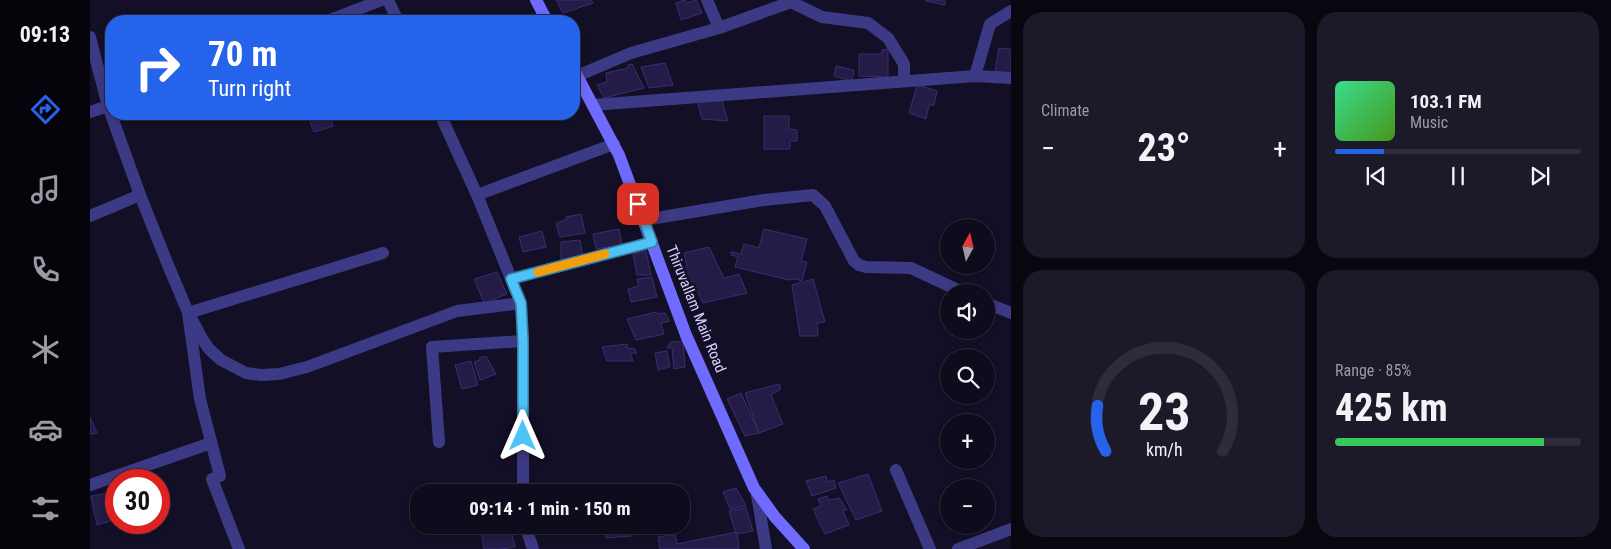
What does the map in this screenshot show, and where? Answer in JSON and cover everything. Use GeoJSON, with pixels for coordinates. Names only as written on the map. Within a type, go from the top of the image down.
{"type":"FeatureCollection","features":[{"type":"Feature","properties":{"kind":"main road"},"geometry":{"type":"LineString","coordinates":[[536,0],[544,15]]}},
{"type":"Feature","properties":{"kind":"main road","name":"Thiruvallam Main Road"},"geometry":{"type":"LineString","coordinates":[[580,82],[619,155],[686,336],[758,495],[774,517],[804,549]]}},
{"type":"Feature","properties":{"kind":"street"},"geometry":{"type":"LineString","coordinates":[[343,15],[382,0]]}},
{"type":"Feature","properties":{"kind":"street"},"geometry":{"type":"LineString","coordinates":[[388,0],[395,15]]}},
{"type":"Feature","properties":{"kind":"street"},"geometry":{"type":"LineString","coordinates":[[707,0],[719,28]]}},
{"type":"Feature","properties":{"kind":"street"},"geometry":{"type":"LineString","coordinates":[[580,71],[632,52],[719,28],[791,2],[822,17],[868,23],[888,38],[904,64],[904,81]]}},
{"type":"Feature","properties":{"kind":"street"},"geometry":{"type":"LineString","coordinates":[[974,76],[990,24],[1011,11]]}},
{"type":"Feature","properties":{"kind":"street"},"geometry":{"type":"LineString","coordinates":[[90,37],[105,89]]}},
{"type":"Feature","properties":{"kind":"street"},"geometry":{"type":"LineString","coordinates":[[593,105],[974,76],[1011,78]]}},
{"type":"Feature","properties":{"kind":"street"},"geometry":{"type":"LineString","coordinates":[[90,112],[105,108]]}},
{"type":"Feature","properties":{"kind":"street"},"geometry":{"type":"LineString","coordinates":[[115,120],[140,195],[188,313],[201,338],[209,348],[221,360],[246,373],[261,375],[279,374],[308,367],[457,311],[521,303]]}},
{"type":"Feature","properties":{"kind":"street"},"geometry":{"type":"LineString","coordinates":[[443,120],[477,195],[521,303],[523,341],[523,484]]}},
{"type":"Feature","properties":{"kind":"street"},"geometry":{"type":"LineString","coordinates":[[477,195],[614,144]]}},
{"type":"Feature","properties":{"kind":"street"},"geometry":{"type":"LineString","coordinates":[[90,216],[140,195]]}},
{"type":"Feature","properties":{"kind":"street"},"geometry":{"type":"LineString","coordinates":[[644,220],[764,200],[813,195],[819,198],[825,206],[854,261],[866,267],[911,268],[945,284]]}},
{"type":"Feature","properties":{"kind":"street"},"geometry":{"type":"LineString","coordinates":[[511,279],[652,242]]}},
{"type":"Feature","properties":{"kind":"street"},"geometry":{"type":"LineString","coordinates":[[188,313],[383,254]]}},
{"type":"Feature","properties":{"kind":"street"},"geometry":{"type":"LineString","coordinates":[[995,307],[1011,313]]}},
{"type":"Feature","properties":{"kind":"street"},"geometry":{"type":"LineString","coordinates":[[188,313],[200,399],[220,476],[212,479],[239,549]]}},
{"type":"Feature","properties":{"kind":"street"},"geometry":{"type":"LineString","coordinates":[[438,442],[432,347],[523,341]]}},
{"type":"Feature","properties":{"kind":"street"},"geometry":{"type":"LineString","coordinates":[[90,485],[211,443]]}},
{"type":"Feature","properties":{"kind":"street"},"geometry":{"type":"LineString","coordinates":[[896,470],[930,549]]}},
{"type":"Feature","properties":{"kind":"street"},"geometry":{"type":"LineString","coordinates":[[758,495],[766,549]]}},
{"type":"Feature","properties":{"kind":"street"},"geometry":{"type":"LineString","coordinates":[[958,549],[1011,529]]}},
{"type":"Feature","properties":{"kind":"street"},"geometry":{"type":"LineString","coordinates":[[528,534],[533,549]]}},
{"type":"Feature","properties":{"kind":"building"},"geometry":{"type":"Polygon","coordinates":[[[556,0],[591,0],[593,3],[563,13],[556,0]]]}},
{"type":"Feature","properties":{"kind":"building"},"geometry":{"type":"Polygon","coordinates":[[[685,0],[687,3],[696,0],[702,13],[681,20],[676,3],[685,0]]]}},
{"type":"Feature","properties":{"kind":"building"},"geometry":{"type":"Polygon","coordinates":[[[945,0],[945,5],[926,1],[945,0]]]}},
{"type":"Feature","properties":{"kind":"building"},"geometry":{"type":"Polygon","coordinates":[[[999,48],[1011,49],[1011,74],[995,71],[999,48]]]}},
{"type":"Feature","properties":{"kind":"building"},"geometry":{"type":"Polygon","coordinates":[[[888,49],[888,77],[859,76],[859,54],[882,54],[882,50],[888,49]]]}},
{"type":"Feature","properties":{"kind":"building"},"geometry":{"type":"Polygon","coordinates":[[[665,63],[673,85],[649,88],[641,67],[665,63]]]}},
{"type":"Feature","properties":{"kind":"building"},"geometry":{"type":"Polygon","coordinates":[[[632,64],[644,88],[604,98],[597,85],[607,82],[606,73],[628,68],[628,65],[632,64]]]}},
{"type":"Feature","properties":{"kind":"building"},"geometry":{"type":"Polygon","coordinates":[[[836,66],[854,70],[852,81],[834,76],[836,66]]]}},
{"type":"Feature","properties":{"kind":"building"},"geometry":{"type":"Polygon","coordinates":[[[917,85],[937,91],[934,105],[929,105],[926,119],[909,113],[917,85]]]}},
{"type":"Feature","properties":{"kind":"building"},"geometry":{"type":"Polygon","coordinates":[[[721,98],[728,121],[702,119],[697,100],[721,98]]]}},
{"type":"Feature","properties":{"kind":"building"},"geometry":{"type":"Polygon","coordinates":[[[764,116],[789,116],[789,129],[797,130],[797,141],[790,141],[790,149],[764,149],[764,116]]]}},
{"type":"Feature","properties":{"kind":"building"},"geometry":{"type":"Polygon","coordinates":[[[309,120],[331,120],[333,126],[314,132],[309,120]]]}},
{"type":"Feature","properties":{"kind":"building"},"geometry":{"type":"Polygon","coordinates":[[[581,214],[585,233],[560,237],[556,223],[566,220],[566,217],[581,214]]]}},
{"type":"Feature","properties":{"kind":"building"},"geometry":{"type":"Polygon","coordinates":[[[619,229],[622,245],[596,249],[593,234],[619,229]]]}},
{"type":"Feature","properties":{"kind":"building"},"geometry":{"type":"Polygon","coordinates":[[[764,229],[807,239],[801,261],[807,262],[802,281],[789,280],[735,267],[738,257],[731,255],[731,252],[741,254],[744,244],[759,248],[764,229]]]}},
{"type":"Feature","properties":{"kind":"building"},"geometry":{"type":"Polygon","coordinates":[[[542,231],[546,247],[523,252],[519,237],[542,231]]]}},
{"type":"Feature","properties":{"kind":"building"},"geometry":{"type":"Polygon","coordinates":[[[580,240],[583,257],[561,259],[561,242],[580,240]]]}},
{"type":"Feature","properties":{"kind":"building"},"geometry":{"type":"Polygon","coordinates":[[[709,247],[724,278],[739,274],[747,293],[703,303],[694,285],[688,288],[679,269],[687,267],[684,253],[709,247]]]}},
{"type":"Feature","properties":{"kind":"building"},"geometry":{"type":"Polygon","coordinates":[[[646,251],[651,275],[637,275],[633,254],[646,251]]]}},
{"type":"Feature","properties":{"kind":"building"},"geometry":{"type":"Polygon","coordinates":[[[497,272],[507,294],[484,303],[474,279],[497,272]]]}},
{"type":"Feature","properties":{"kind":"building"},"geometry":{"type":"Polygon","coordinates":[[[652,277],[657,297],[631,302],[628,289],[639,286],[637,279],[652,277]]]}},
{"type":"Feature","properties":{"kind":"building"},"geometry":{"type":"Polygon","coordinates":[[[813,279],[825,322],[817,323],[818,336],[800,336],[792,285],[813,279]]]}},
{"type":"Feature","properties":{"kind":"building"},"geometry":{"type":"Polygon","coordinates":[[[656,312],[657,314],[665,313],[670,321],[661,323],[664,334],[636,340],[627,319],[656,312]]]}},
{"type":"Feature","properties":{"kind":"building"},"geometry":{"type":"Polygon","coordinates":[[[683,341],[685,367],[674,369],[672,348],[667,348],[671,342],[683,341]]]}},
{"type":"Feature","properties":{"kind":"building"},"geometry":{"type":"Polygon","coordinates":[[[627,344],[628,349],[634,348],[637,353],[630,353],[633,361],[607,361],[602,347],[627,344]]]}},
{"type":"Feature","properties":{"kind":"building"},"geometry":{"type":"Polygon","coordinates":[[[667,351],[670,367],[658,370],[655,353],[667,351]]]}},
{"type":"Feature","properties":{"kind":"building"},"geometry":{"type":"Polygon","coordinates":[[[486,356],[496,374],[480,380],[474,362],[486,356]]]}},
{"type":"Feature","properties":{"kind":"building"},"geometry":{"type":"Polygon","coordinates":[[[471,361],[478,385],[462,389],[455,365],[471,361]]]}},
{"type":"Feature","properties":{"kind":"building"},"geometry":{"type":"Polygon","coordinates":[[[779,384],[781,389],[771,395],[783,424],[759,433],[745,393],[779,384]]]}},
{"type":"Feature","properties":{"kind":"building"},"geometry":{"type":"Polygon","coordinates":[[[741,393],[759,433],[745,436],[727,399],[741,393]]]}},
{"type":"Feature","properties":{"kind":"building"},"geometry":{"type":"Polygon","coordinates":[[[90,418],[97,433],[90,434],[90,418]]]}},
{"type":"Feature","properties":{"kind":"building"},"geometry":{"type":"Polygon","coordinates":[[[868,474],[882,511],[856,520],[838,483],[868,474]]]}},
{"type":"Feature","properties":{"kind":"building"},"geometry":{"type":"Polygon","coordinates":[[[826,476],[827,482],[834,480],[836,488],[812,496],[806,481],[826,476]]]}},
{"type":"Feature","properties":{"kind":"building"},"geometry":{"type":"Polygon","coordinates":[[[736,488],[746,506],[730,509],[723,492],[736,488]]]}},
{"type":"Feature","properties":{"kind":"building"},"geometry":{"type":"Polygon","coordinates":[[[105,494],[105,522],[97,525],[91,496],[105,494]]]}},
{"type":"Feature","properties":{"kind":"building"},"geometry":{"type":"Polygon","coordinates":[[[827,496],[829,500],[839,498],[847,510],[843,511],[849,525],[825,534],[813,509],[821,506],[818,499],[827,496]]]}},
{"type":"Feature","properties":{"kind":"building"},"geometry":{"type":"Polygon","coordinates":[[[746,508],[753,531],[736,534],[729,511],[746,508]]]}},
{"type":"Feature","properties":{"kind":"building"},"geometry":{"type":"Polygon","coordinates":[[[737,532],[739,549],[660,549],[658,537],[675,534],[677,544],[737,532]]]}},
{"type":"Feature","properties":{"kind":"building"},"geometry":{"type":"Polygon","coordinates":[[[482,534],[512,534],[515,547],[484,549],[482,534]]]}},
{"type":"Feature","properties":{"kind":"building"},"geometry":{"type":"Polygon","coordinates":[[[606,534],[632,534],[632,536],[606,538],[606,534]]]}},
{"type":"Feature","properties":{"kind":"slow traffic"},"geometry":{"type":"LineString","coordinates":[[538,272],[605,254]]}},
{"type":"Feature","properties":{"kind":"route"},"geometry":{"type":"LineString","coordinates":[[523,436],[521,303],[511,279],[652,242],[638,204]]}}]}
